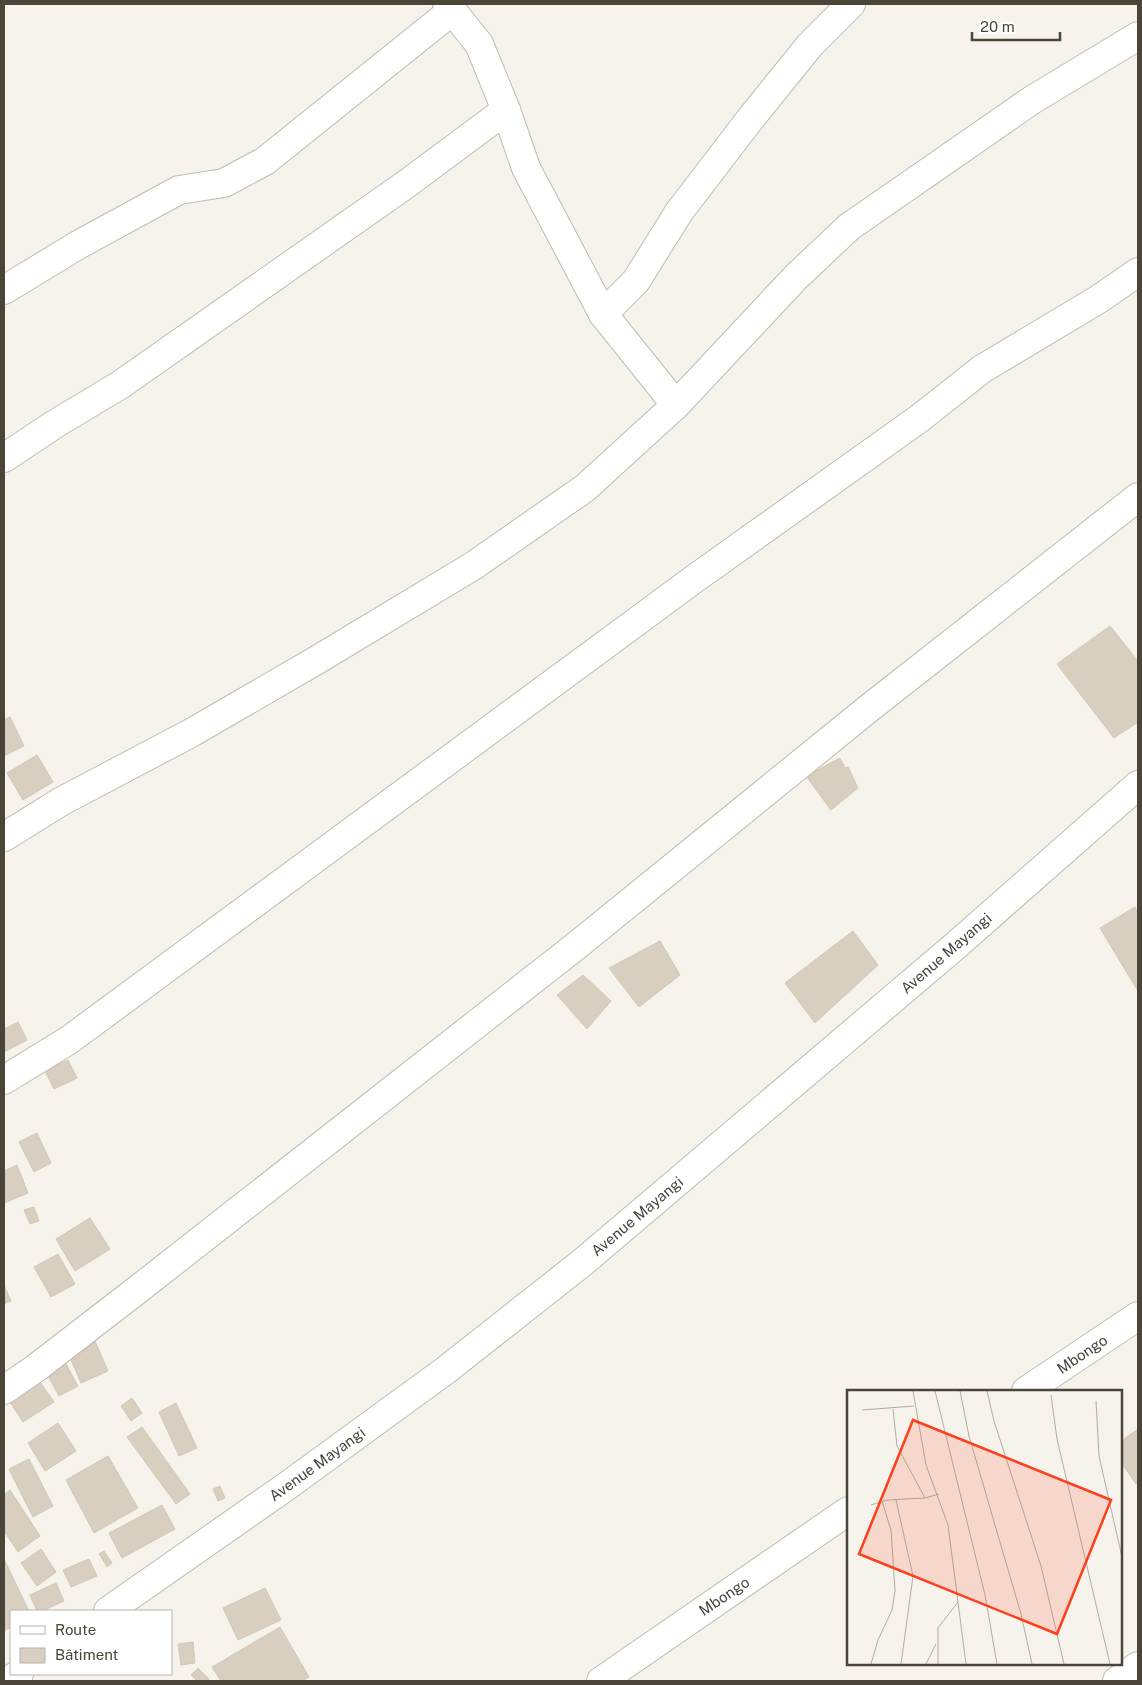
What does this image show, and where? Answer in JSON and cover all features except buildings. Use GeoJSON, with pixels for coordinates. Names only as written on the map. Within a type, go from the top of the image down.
{"type":"FeatureCollection","features":[{"type":"Feature","properties":{"kind":"street"},"geometry":{"type":"LineString","coordinates":[[603,314],[636,281],[679,212],[751,118],[810,45],[851,4]]}},
{"type":"Feature","properties":{"kind":"street"},"geometry":{"type":"LineString","coordinates":[[4,290],[78,245],[179,190],[224,183],[265,161],[450,7],[480,44],[526,168],[603,314],[676,405]]}},
{"type":"Feature","properties":{"kind":"street"},"geometry":{"type":"LineString","coordinates":[[4,837],[62,801],[191,733],[473,566],[586,488],[676,405],[796,277],[849,227],[1032,100],[1138,36]]}},
{"type":"Feature","properties":{"kind":"street"},"geometry":{"type":"LineString","coordinates":[[4,458],[136,374],[397,191],[506,110]]}},
{"type":"Feature","properties":{"kind":"street"},"geometry":{"type":"LineString","coordinates":[[4,1080],[70,1040],[697,577],[920,418],[982,369],[1099,299],[1138,272]]}},
{"type":"Feature","properties":{"kind":"street"},"geometry":{"type":"LineString","coordinates":[[4,1390],[36,1368],[141,1287],[576,946],[868,709],[1138,497]]}},
{"type":"Feature","properties":{"kind":"street","name":"Avenue Mayangi"},"geometry":{"type":"LineString","coordinates":[[109,1610],[287,1486],[446,1370],[583,1262],[954,947],[1138,785]]}},
{"type":"Feature","properties":{"kind":"street","name":"Mbongo"},"geometry":{"type":"LineString","coordinates":[[1027,1390],[1138,1316]]}},
{"type":"Feature","properties":{"kind":"street","name":"Mbongo"},"geometry":{"type":"LineString","coordinates":[[601,1681],[847,1512]]}},
{"type":"Feature","properties":{"kind":"street"},"geometry":{"type":"LineString","coordinates":[[1117,1681],[1138,1666]]}}]}
